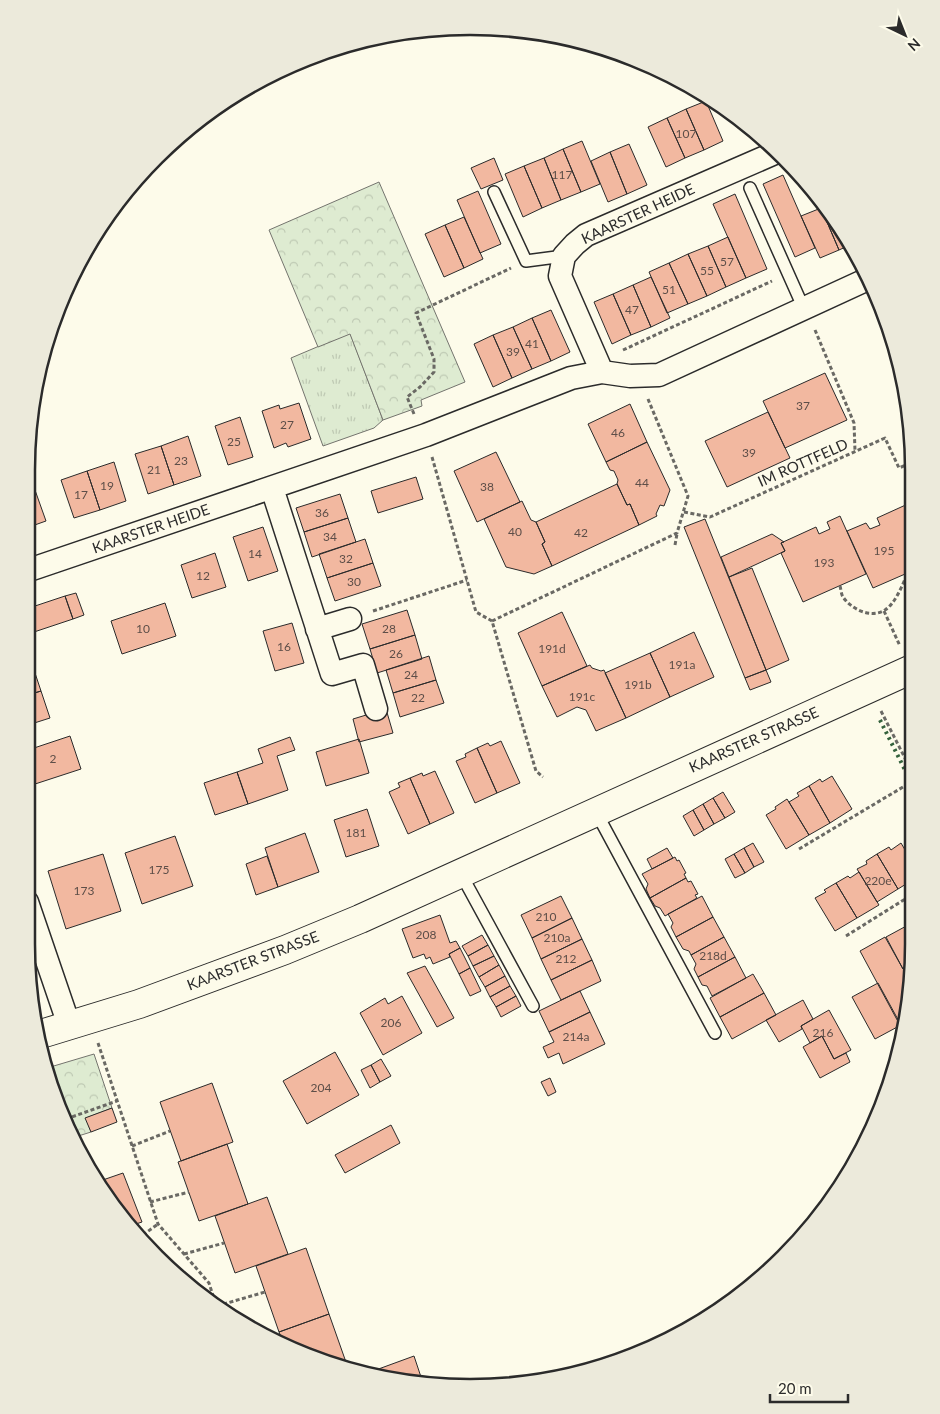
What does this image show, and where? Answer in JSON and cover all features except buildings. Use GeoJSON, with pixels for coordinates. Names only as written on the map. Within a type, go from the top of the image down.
{"type":"FeatureCollection","features":[{"type":"Feature","properties":{"kind":"main road","name":"KAARSTER STRASSE"},"geometry":{"type":"LineString","coordinates":[[44,1033],[139,1004],[285,950],[360,919],[905,672]]}},
{"type":"Feature","properties":{"kind":"street","name":"KAARSTER HEIDE"},"geometry":{"type":"LineString","coordinates":[[564,256],[586,235],[770,155]]}},
{"type":"Feature","properties":{"kind":"street"},"geometry":{"type":"LineString","coordinates":[[564,256],[560,276],[599,367]]}},
{"type":"Feature","properties":{"kind":"street","name":"KAARSTER HEIDE"},"geometry":{"type":"LineString","coordinates":[[35,568],[426,435],[599,367],[638,375],[659,375],[862,282]]}},
{"type":"Feature","properties":{"kind":"street"},"geometry":{"type":"LineString","coordinates":[[272,488],[332,674],[364,665],[376,708]]}},
{"type":"Feature","properties":{"kind":"street"},"geometry":{"type":"LineString","coordinates":[[318,629],[350,618]]}},
{"type":"Feature","properties":{"kind":"street"},"geometry":{"type":"LineString","coordinates":[[35,922],[79,1022]]}},
{"type":"Feature","properties":{"kind":"lane"},"geometry":{"type":"LineString","coordinates":[[750,188],[804,308]]}},
{"type":"Feature","properties":{"kind":"lane"},"geometry":{"type":"LineString","coordinates":[[494,192],[526,261],[564,256]]}},
{"type":"Feature","properties":{"kind":"lane"},"geometry":{"type":"LineString","coordinates":[[596,812],[715,1033]]}},
{"type":"Feature","properties":{"kind":"lane"},"geometry":{"type":"LineString","coordinates":[[461,874],[533,1006]]}},
{"type":"Feature","properties":{"kind":"path"},"geometry":{"type":"LineString","coordinates":[[526,261],[416,313],[434,359],[434,372],[420,388],[407,396],[426,435],[476,612],[492,621],[536,771],[543,777]]}},
{"type":"Feature","properties":{"kind":"path"},"geometry":{"type":"LineString","coordinates":[[599,367],[788,273]]}},
{"type":"Feature","properties":{"kind":"path"},"geometry":{"type":"LineString","coordinates":[[804,308],[821,343],[829,367],[854,423],[855,451]]}},
{"type":"Feature","properties":{"kind":"path"},"geometry":{"type":"LineString","coordinates":[[638,375],[688,496],[674,545]]}},
{"type":"Feature","properties":{"kind":"path","name":"IM ROTTFELD"},"geometry":{"type":"LineString","coordinates":[[684,512],[710,517],[885,438],[900,468],[905,466]]}},
{"type":"Feature","properties":{"kind":"path"},"geometry":{"type":"LineString","coordinates":[[492,621],[677,533]]}},
{"type":"Feature","properties":{"kind":"path"},"geometry":{"type":"LineString","coordinates":[[840,586],[842,596],[857,610],[870,614],[884,611],[894,600],[905,579]]}},
{"type":"Feature","properties":{"kind":"path"},"geometry":{"type":"LineString","coordinates":[[350,618],[467,580]]}},
{"type":"Feature","properties":{"kind":"path"},"geometry":{"type":"LineString","coordinates":[[884,611],[905,656]]}},
{"type":"Feature","properties":{"kind":"path"},"geometry":{"type":"LineString","coordinates":[[875,714],[882,711],[905,758]]}},
{"type":"Feature","properties":{"kind":"path"},"geometry":{"type":"LineString","coordinates":[[798,849],[903,787]]}},
{"type":"Feature","properties":{"kind":"path"},"geometry":{"type":"LineString","coordinates":[[846,936],[905,899]]}},
{"type":"Feature","properties":{"kind":"path"},"geometry":{"type":"LineString","coordinates":[[79,1022],[117,1101],[158,1224],[209,1283],[213,1295]]}},
{"type":"Feature","properties":{"kind":"path"},"geometry":{"type":"LineString","coordinates":[[71,1117],[117,1101]]}},
{"type":"Feature","properties":{"kind":"path"},"geometry":{"type":"LineString","coordinates":[[132,1146],[170,1131]]}},
{"type":"Feature","properties":{"kind":"path"},"geometry":{"type":"LineString","coordinates":[[150,1202],[189,1192]]}},
{"type":"Feature","properties":{"kind":"path"},"geometry":{"type":"LineString","coordinates":[[145,1233],[158,1224]]}},
{"type":"Feature","properties":{"kind":"path"},"geometry":{"type":"LineString","coordinates":[[184,1254],[224,1244]]}},
{"type":"Feature","properties":{"kind":"path"},"geometry":{"type":"LineString","coordinates":[[225,1304],[265,1292]]}},
{"type":"Feature","properties":{"kind":"green space"},"geometry":{"type":"Polygon","coordinates":[[[379,182],[465,382],[421,400],[422,406],[383,420],[350,334],[318,347],[269,230],[379,182]]]}},
{"type":"Feature","properties":{"kind":"green space"},"geometry":{"type":"Polygon","coordinates":[[[350,333],[383,420],[374,428],[323,446],[291,358],[350,333]]]}},
{"type":"Feature","properties":{"kind":"green space"},"geometry":{"type":"Polygon","coordinates":[[[94,1054],[112,1108],[86,1118],[91,1132],[80,1136],[68,1110],[53,1066],[94,1054]]]}},
{"type":"Feature","properties":{"kind":"hedge"},"geometry":{"type":"LineString","coordinates":[[880,720],[905,770]]}}]}
